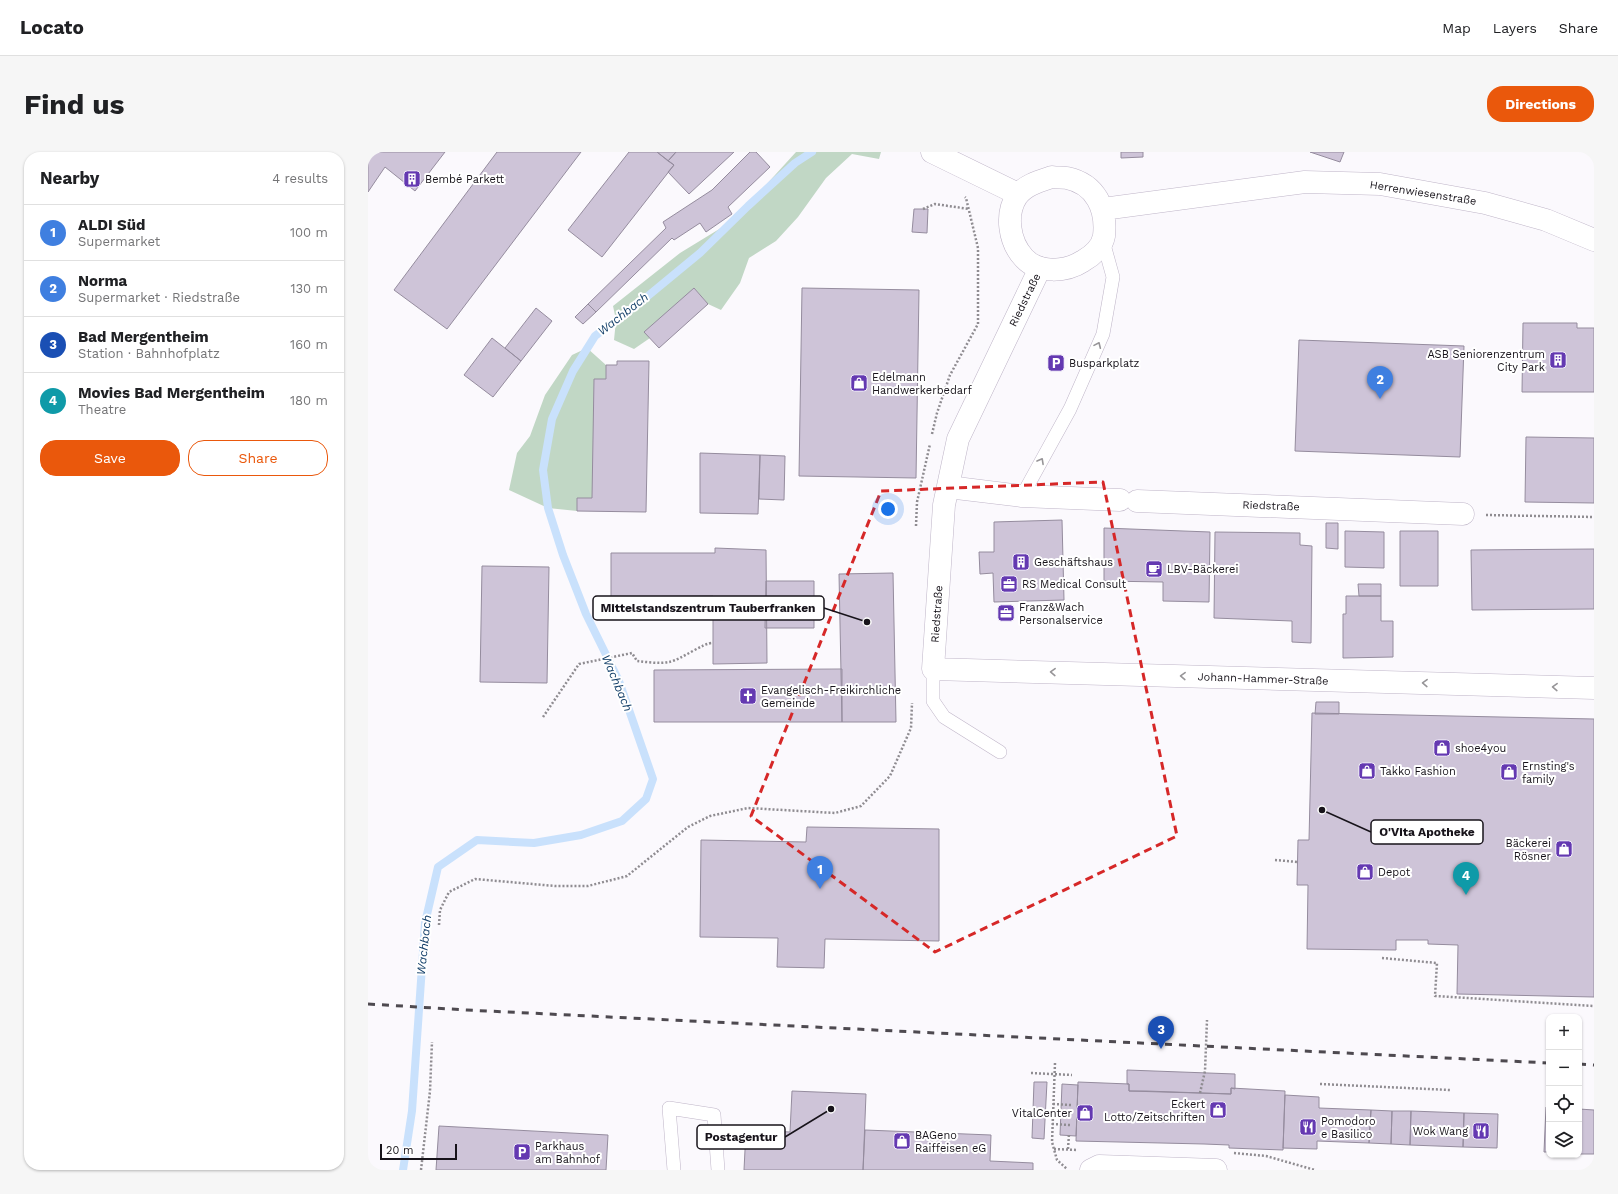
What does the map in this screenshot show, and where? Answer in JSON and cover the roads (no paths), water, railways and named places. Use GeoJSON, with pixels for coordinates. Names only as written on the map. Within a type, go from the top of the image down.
{"type":"FeatureCollection","features":[{"type":"Feature","properties":{"kind":"street"},"geometry":{"type":"LineString","coordinates":[[932,152],[1018,194]]}},
{"type":"Feature","properties":{"kind":"street"},"geometry":{"type":"LineString","coordinates":[[1052,177],[1068,178],[1083,185],[1096,195],[1103,209],[1105,226],[1103,241],[1092,256],[1075,267],[1058,270],[1040,268],[1024,258],[1015,244],[1010,231],[1012,205],[1018,194],[1033,183],[1052,177]]}},
{"type":"Feature","properties":{"kind":"street","name":"Herrenwiesenstraße"},"geometry":{"type":"LineString","coordinates":[[1103,209],[1305,182],[1380,184],[1485,203],[1546,220],[1594,240]]}},
{"type":"Feature","properties":{"kind":"street","name":"Riedstraße"},"geometry":{"type":"LineString","coordinates":[[933,669],[944,505],[958,439],[1040,268]]}},
{"type":"Feature","properties":{"kind":"street","name":"Riedstraße"},"geometry":{"type":"LineString","coordinates":[[948,488],[1022,496],[1464,514]]}},
{"type":"Feature","properties":{"kind":"street","name":"Johann-Hammer-Straße"},"geometry":{"type":"LineString","coordinates":[[933,669],[1594,688]]}},
{"type":"Feature","properties":{"kind":"street"},"geometry":{"type":"LineString","coordinates":[[1091,1170],[1099,1166],[1216,1170]]}},
{"type":"Feature","properties":{"kind":"lane"},"geometry":{"type":"LineString","coordinates":[[1022,496],[1070,409],[1103,334],[1113,277],[1103,241]]}},
{"type":"Feature","properties":{"kind":"lane"},"geometry":{"type":"LineString","coordinates":[[933,669],[933,701],[944,717],[1000,752]]}},
{"type":"Feature","properties":{"kind":"lane"},"geometry":{"type":"LineString","coordinates":[[674,1170],[670,1108],[714,1115],[718,1170]]}},
{"type":"Feature","properties":{"kind":"waterway","name":"Wachbach"},"geometry":{"type":"LineString","coordinates":[[403,1170],[412,1111],[425,923],[438,867],[477,840],[534,843],[581,835],[622,821],[646,799],[653,779],[619,681],[586,614],[563,555],[548,508],[543,470],[552,419],[573,371],[595,336],[643,300],[700,253],[795,163],[812,152]]}},
{"type":"Feature","properties":{"kind":"railway"},"geometry":{"type":"LineString","coordinates":[[368,1004],[1546,1063]]}},
{"type":"Feature","properties":{"kind":"railway"},"geometry":{"type":"LineString","coordinates":[[1582,1064],[1594,1065]]}},
{"type":"Feature","properties":{"kind":"place","name":"Bembé Parkett"},"geometry":{"type":"Point","coordinates":[412,179]}},
{"type":"Feature","properties":{"kind":"place","name":"ASB Seniorenzentrum City Park"},"geometry":{"type":"Point","coordinates":[1558,360]}},
{"type":"Feature","properties":{"kind":"place","name":"Busparkplatz"},"geometry":{"type":"Point","coordinates":[1056,363]}},
{"type":"Feature","properties":{"kind":"place","name":"Edelmann Handwerkerbedarf"},"geometry":{"type":"Point","coordinates":[859,383]}},
{"type":"Feature","properties":{"kind":"place","name":"Norma"},"geometry":{"type":"Point","coordinates":[1380,399]}},
{"type":"Feature","properties":{"kind":"place","name":"Geschäftshaus"},"geometry":{"type":"Point","coordinates":[1021,562]}},
{"type":"Feature","properties":{"kind":"place","name":"LBV-Bäckerei"},"geometry":{"type":"Point","coordinates":[1154,569]}},
{"type":"Feature","properties":{"kind":"place","name":"RS Medical Consult"},"geometry":{"type":"Point","coordinates":[1009,584]}},
{"type":"Feature","properties":{"kind":"place","name":"Franz&Wach Personalservice"},"geometry":{"type":"Point","coordinates":[1006,613]}},
{"type":"Feature","properties":{"kind":"place","name":"Mittelstandszentrum Tauberfranken"},"geometry":{"type":"Point","coordinates":[867,622]}},
{"type":"Feature","properties":{"kind":"place","name":"Evangelisch-Freikirchliche Gemeinde"},"geometry":{"type":"Point","coordinates":[748,696]}},
{"type":"Feature","properties":{"kind":"place","name":"shoe4you"},"geometry":{"type":"Point","coordinates":[1442,748]}},
{"type":"Feature","properties":{"kind":"place","name":"Takko Fashion"},"geometry":{"type":"Point","coordinates":[1367,771]}},
{"type":"Feature","properties":{"kind":"place","name":"Ernsting's family"},"geometry":{"type":"Point","coordinates":[1509,772]}},
{"type":"Feature","properties":{"kind":"place","name":"O'Vita Apotheke"},"geometry":{"type":"Point","coordinates":[1322,810]}},
{"type":"Feature","properties":{"kind":"place","name":"Bäckerei Rösner"},"geometry":{"type":"Point","coordinates":[1564,849]}},
{"type":"Feature","properties":{"kind":"place","name":"Depot"},"geometry":{"type":"Point","coordinates":[1365,872]}},
{"type":"Feature","properties":{"kind":"place","name":"ALDI Süd"},"geometry":{"type":"Point","coordinates":[820,889]}},
{"type":"Feature","properties":{"kind":"place","name":"Movies Bad Mergentheim"},"geometry":{"type":"Point","coordinates":[1466,895]}},
{"type":"Feature","properties":{"kind":"place","name":"Bad Mergentheim"},"geometry":{"type":"Point","coordinates":[1161,1049]}},
{"type":"Feature","properties":{"kind":"place","name":"Postagentur"},"geometry":{"type":"Point","coordinates":[831,1109]}},
{"type":"Feature","properties":{"kind":"place","name":"Eckert Lotto/Zeitschriften"},"geometry":{"type":"Point","coordinates":[1218,1110]}},
{"type":"Feature","properties":{"kind":"place","name":"VitalCenter"},"geometry":{"type":"Point","coordinates":[1085,1113]}},
{"type":"Feature","properties":{"kind":"place","name":"Pomodoro e Basilico"},"geometry":{"type":"Point","coordinates":[1308,1127]}},
{"type":"Feature","properties":{"kind":"place","name":"Wok Wang"},"geometry":{"type":"Point","coordinates":[1481,1131]}},
{"type":"Feature","properties":{"kind":"place","name":"BAGeno Raiffeisen eG"},"geometry":{"type":"Point","coordinates":[902,1141]}},
{"type":"Feature","properties":{"kind":"place","name":"Parkhaus am Bahnhof"},"geometry":{"type":"Point","coordinates":[522,1152]}}]}
